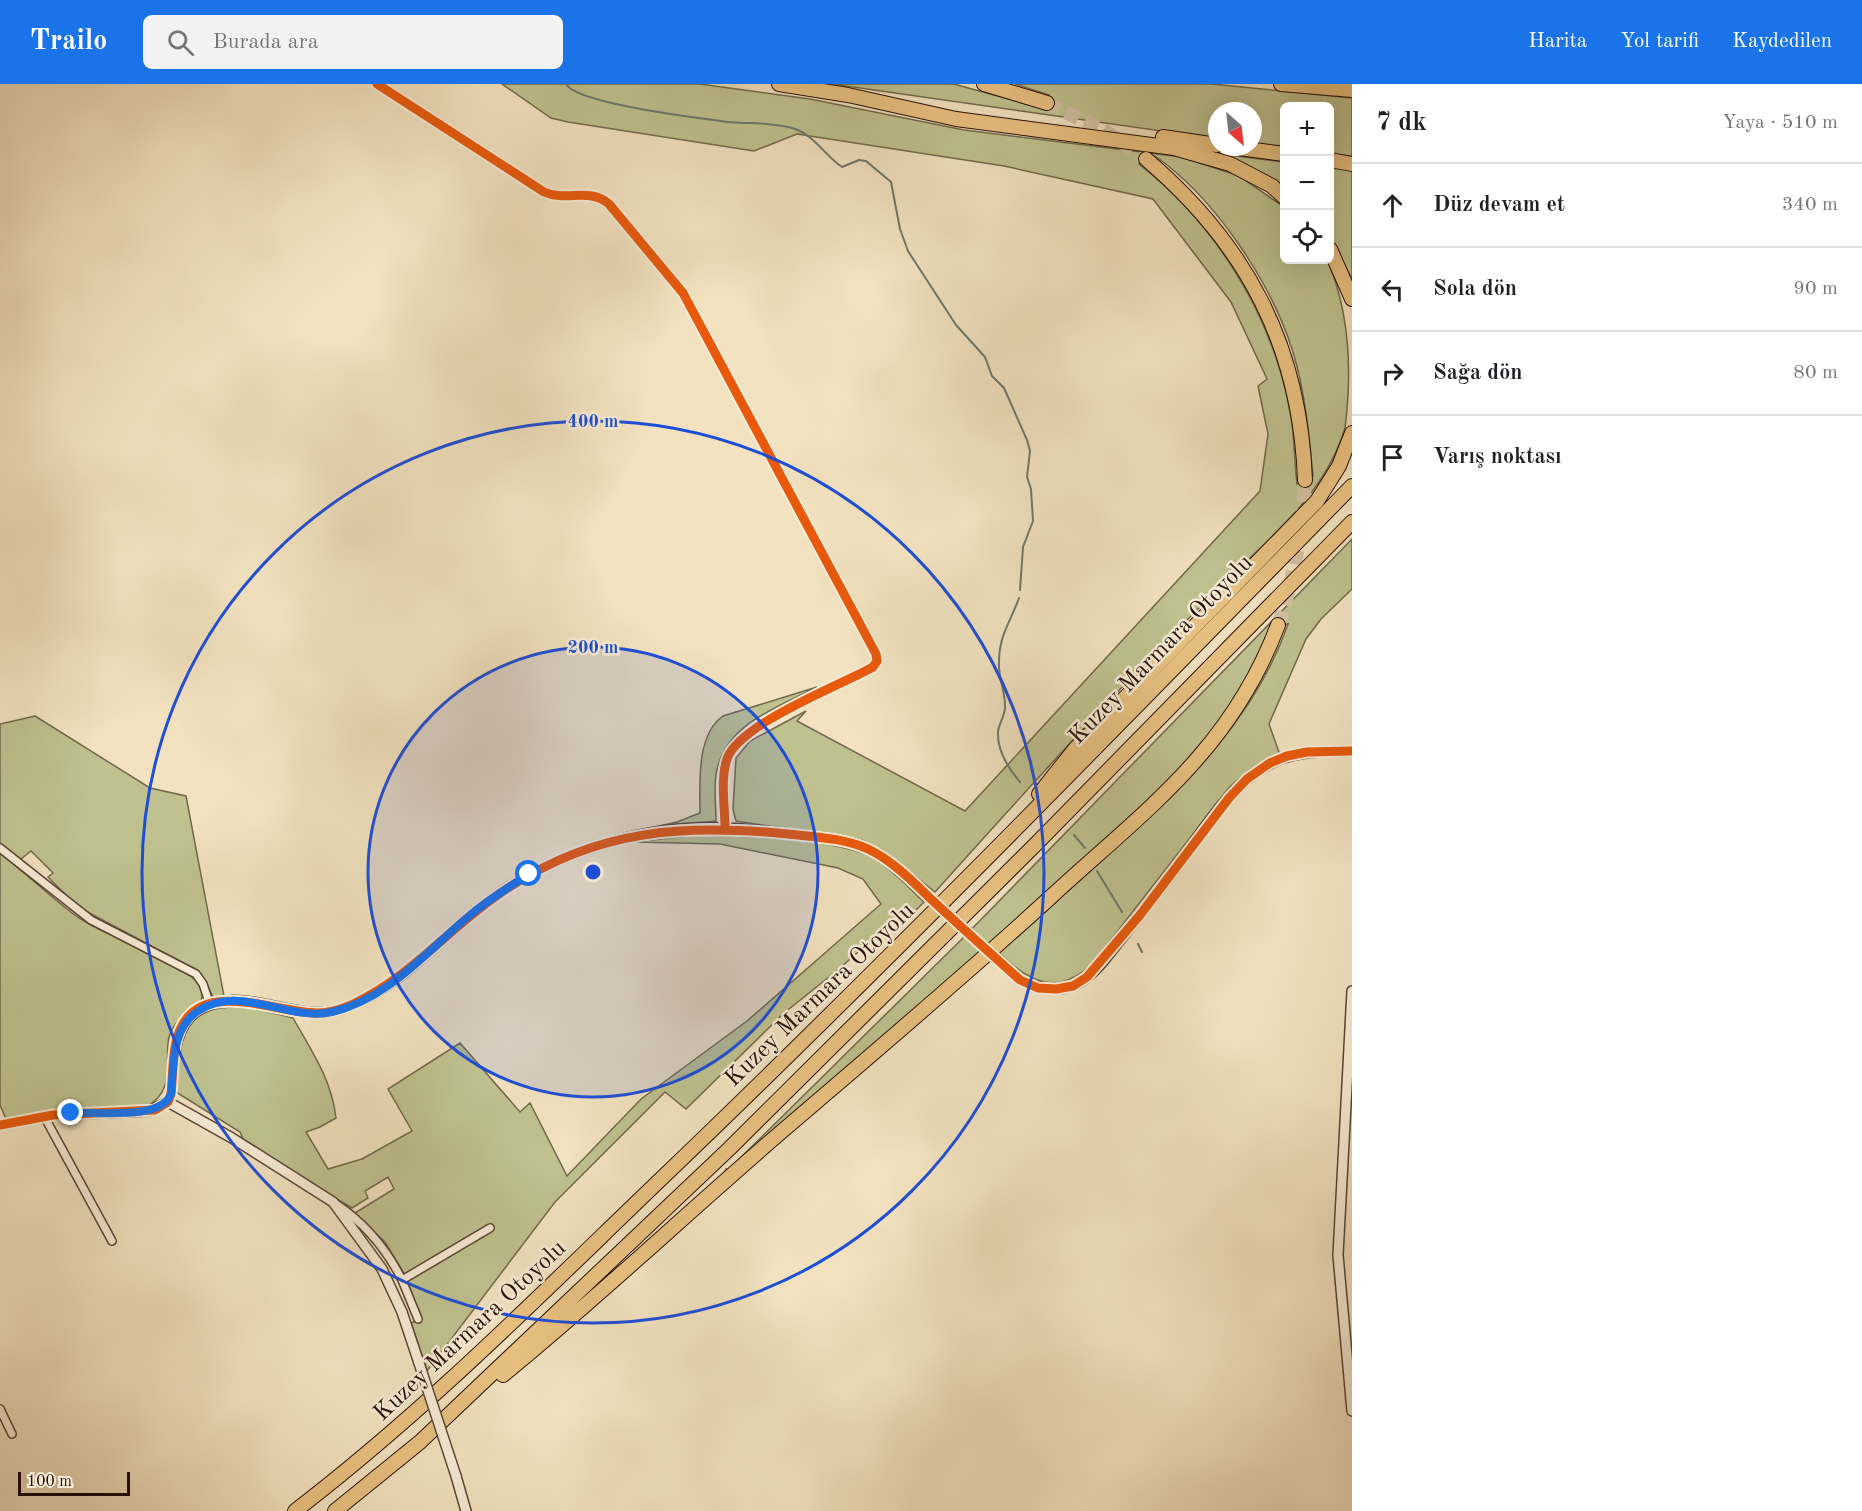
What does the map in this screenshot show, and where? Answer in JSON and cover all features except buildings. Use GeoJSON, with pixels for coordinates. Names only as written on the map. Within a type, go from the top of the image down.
{"type":"FeatureCollection","features":[{"type":"Feature","properties":{"kind":"highway"},"geometry":{"type":"LineString","coordinates":[[779,84],[1208,144]]}},
{"type":"Feature","properties":{"kind":"highway"},"geometry":{"type":"LineString","coordinates":[[984,84],[1047,103]]}},
{"type":"Feature","properties":{"kind":"highway"},"geometry":{"type":"LineString","coordinates":[[1281,84],[1352,90]]}},
{"type":"Feature","properties":{"kind":"highway"},"geometry":{"type":"LineString","coordinates":[[848,95],[956,119],[1174,148],[1230,164],[1272,186],[1280,193]]}},
{"type":"Feature","properties":{"kind":"highway"},"geometry":{"type":"LineString","coordinates":[[1262,151],[1280,153]]}},
{"type":"Feature","properties":{"kind":"highway"},"geometry":{"type":"LineString","coordinates":[[1146,159],[1187,194],[1207,216],[1244,269],[1268,313],[1292,382],[1299,410],[1305,480]]}},
{"type":"Feature","properties":{"kind":"highway"},"geometry":{"type":"LineString","coordinates":[[1334,161],[1352,164]]}},
{"type":"Feature","properties":{"kind":"highway"},"geometry":{"type":"LineString","coordinates":[[1334,260],[1350,294]]}},
{"type":"Feature","properties":{"kind":"highway"},"geometry":{"type":"LineString","coordinates":[[994,851],[1074,749],[1317,501],[1339,466],[1352,433]]}},
{"type":"Feature","properties":{"kind":"highway","name":"Kuzey Marmara Otoyolu"},"geometry":{"type":"LineString","coordinates":[[295,1511],[404,1423],[475,1359],[912,936],[1352,486]]}},
{"type":"Feature","properties":{"kind":"highway","name":"Kuzey Marmara Otoyolu"},"geometry":{"type":"LineString","coordinates":[[335,1511],[420,1442],[730,1148],[1035,845],[1352,522]]}},
{"type":"Feature","properties":{"kind":"highway"},"geometry":{"type":"LineString","coordinates":[[420,1442],[564,1325],[687,1213],[1025,922],[1151,806],[1193,765],[1230,720],[1255,680],[1278,625]]}},
{"type":"Feature","properties":{"kind":"street"},"geometry":{"type":"LineString","coordinates":[[377,84],[544,192],[555,196],[594,195],[604,200],[616,212],[683,293],[876,654],[877,662],[873,668],[757,727],[735,744],[725,770],[725,828]]}},
{"type":"Feature","properties":{"kind":"street"},"geometry":{"type":"LineString","coordinates":[[168,1102],[177,1040],[181,1030],[191,1016],[210,1005],[233,1000],[308,1013],[342,1009],[392,983],[489,901],[553,862],[618,840],[690,829],[725,828],[849,842],[884,859],[1020,980],[1038,988],[1056,989],[1072,986],[1087,977],[1140,915],[1229,798],[1247,779],[1270,763],[1287,756],[1307,752],[1352,751]]}},
{"type":"Feature","properties":{"kind":"street"},"geometry":{"type":"LineString","coordinates":[[0,848],[91,920],[196,974],[203,984],[210,1005]]}},
{"type":"Feature","properties":{"kind":"street"},"geometry":{"type":"LineString","coordinates":[[1352,991],[1338,1255],[1352,1411]]}},
{"type":"Feature","properties":{"kind":"street"},"geometry":{"type":"LineString","coordinates":[[0,1125],[44,1116],[142,1112],[155,1110],[168,1102]]}},
{"type":"Feature","properties":{"kind":"street"},"geometry":{"type":"LineString","coordinates":[[168,1102],[232,1138],[354,1217],[380,1243],[402,1280],[418,1319]]}},
{"type":"Feature","properties":{"kind":"street"},"geometry":{"type":"LineString","coordinates":[[44,1116],[112,1241]]}},
{"type":"Feature","properties":{"kind":"street"},"geometry":{"type":"LineString","coordinates":[[333,1202],[382,1269],[402,1312],[466,1511]]}},
{"type":"Feature","properties":{"kind":"street"},"geometry":{"type":"LineString","coordinates":[[402,1280],[490,1228]]}},
{"type":"Feature","properties":{"kind":"street"},"geometry":{"type":"LineString","coordinates":[[0,1409],[12,1434]]}},
{"type":"Feature","properties":{"kind":"green space"},"geometry":{"type":"Polygon","coordinates":[[[502,84],[700,84],[810,99],[964,130],[1182,157],[1239,176],[1280,204],[1280,264],[1329,264],[1345,324],[1349,366],[1345,428],[1326,472],[1282,527],[1120,689],[935,892],[882,850],[862,840],[736,821],[733,809],[736,758],[750,741],[806,711],[797,721],[965,811],[1260,491],[1268,434],[1258,386],[1267,379],[1231,302],[1153,199],[1004,166],[797,134],[754,151],[551,118],[502,84]],[[1155,156],[1139,164],[1167,188],[1216,243],[1237,274],[1255,307],[1270,340],[1282,376],[1292,421],[1297,484],[1313,476],[1303,396],[1292,349],[1270,296],[1255,269],[1238,243],[1199,194],[1155,156]]]}},
{"type":"Feature","properties":{"kind":"green space"},"geometry":{"type":"Polygon","coordinates":[[[832,84],[954,84],[1044,109],[1049,95],[1015,84],[1212,84],[1352,98],[1352,157],[1334,155],[1334,102],[1280,102],[1280,147],[1262,145],[1262,102],[1208,102],[1208,138],[832,84]]]}},
{"type":"Feature","properties":{"kind":"green space"},"geometry":{"type":"Polygon","coordinates":[[[1230,156],[1280,162],[1280,187],[1230,156]]]}},
{"type":"Feature","properties":{"kind":"green space"},"geometry":{"type":"Polygon","coordinates":[[[1334,168],[1352,170],[1352,279],[1334,245],[1334,168]]]}},
{"type":"Feature","properties":{"kind":"green space"},"geometry":{"type":"Polygon","coordinates":[[[1352,539],[1352,589],[1321,619],[1306,639],[1269,724],[1280,755],[1252,769],[1228,789],[1093,963],[1068,980],[1056,983],[1044,982],[1022,972],[999,953],[1144,822],[1218,746],[1258,688],[1288,624],[1272,626],[1252,668],[1218,725],[1167,783],[920,1006],[722,1177],[726,1169],[728,1170],[962,939],[1352,539]]]}},
{"type":"Feature","properties":{"kind":"green space"},"geometry":{"type":"Polygon","coordinates":[[[817,687],[756,718],[732,740],[717,770],[716,821],[641,830],[677,822],[700,813],[700,774],[704,747],[714,724],[723,716],[817,687]]]}},
{"type":"Feature","properties":{"kind":"green space"},"geometry":{"type":"Polygon","coordinates":[[[35,716],[150,788],[186,796],[224,996],[213,997],[202,975],[195,969],[78,907],[48,877],[53,873],[31,851],[21,859],[0,844],[0,724],[35,716]]]}},
{"type":"Feature","properties":{"kind":"green space"},"geometry":{"type":"Polygon","coordinates":[[[698,835],[815,842],[859,852],[889,868],[924,902],[899,927],[893,921],[839,969],[784,1013],[686,1109],[665,1092],[555,1202],[427,1371],[411,1323],[421,1319],[407,1280],[494,1229],[492,1224],[405,1275],[385,1242],[355,1213],[394,1189],[388,1177],[365,1191],[368,1198],[352,1208],[246,1145],[240,1132],[176,1092],[179,1056],[184,1036],[192,1022],[203,1013],[217,1008],[249,1008],[293,1018],[320,1066],[334,1104],[336,1118],[306,1132],[328,1169],[362,1159],[412,1131],[388,1089],[460,1043],[520,1112],[530,1103],[567,1176],[641,1099],[747,1021],[881,904],[863,879],[838,868],[720,844],[634,842],[698,835]]]}},
{"type":"Feature","properties":{"kind":"green space"},"geometry":{"type":"Polygon","coordinates":[[[0,853],[75,915],[100,930],[176,966],[195,980],[200,988],[202,997],[200,1002],[179,1020],[170,1034],[164,1087],[155,1101],[146,1107],[49,1110],[6,1119],[0,1105],[0,853]]]}},
{"type":"Feature","properties":{"kind":"waterway"},"geometry":{"type":"LineString","coordinates":[[566,84],[575,91],[592,98],[615,104],[728,122],[769,124],[792,128],[807,135],[842,167],[859,160],[866,161],[891,182],[900,229],[908,251],[956,325],[985,357],[992,376],[1004,388],[1027,440],[1030,451],[1027,477],[1031,489],[1033,521],[1023,547],[1020,590]]}},
{"type":"Feature","properties":{"kind":"waterway"},"geometry":{"type":"LineString","coordinates":[[1019,598],[1000,647],[999,668],[1005,709],[998,739],[1004,759],[1020,782]]}},
{"type":"Feature","properties":{"kind":"waterway"},"geometry":{"type":"LineString","coordinates":[[1074,835],[1085,848]]}},
{"type":"Feature","properties":{"kind":"waterway"},"geometry":{"type":"LineString","coordinates":[[1097,871],[1122,912]]}},
{"type":"Feature","properties":{"kind":"waterway"},"geometry":{"type":"LineString","coordinates":[[1138,944],[1142,952]]}},
{"type":"Feature","properties":{"kind":"tunnel"},"geometry":{"type":"LineString","coordinates":[[1047,103],[1105,131],[1146,159]]}},
{"type":"Feature","properties":{"kind":"tunnel"},"geometry":{"type":"LineString","coordinates":[[1278,625],[1297,553],[1305,480]]}},
{"type":"Feature","properties":{"kind":"cycle path"},"geometry":{"type":"LineString","coordinates":[[377,84],[544,192],[561,196],[594,196],[609,204],[683,293],[876,654],[877,661],[873,667],[792,707],[750,733],[735,746],[725,767],[723,793],[725,828]]}},
{"type":"Feature","properties":{"kind":"cycle path"},"geometry":{"type":"LineString","coordinates":[[0,1125],[53,1115],[155,1110],[168,1102],[171,1094],[177,1038],[187,1018],[201,1007],[219,1002],[238,1002],[300,1012],[318,1013],[345,1008],[395,979],[488,902],[542,868],[575,853],[609,842],[643,835],[677,831],[750,831],[829,838],[859,845],[877,854],[902,872],[1020,980],[1038,988],[1056,989],[1073,986],[1087,977],[1140,915],[1229,798],[1247,779],[1270,763],[1287,756],[1307,752],[1352,751]]}},
{"type":"Feature","properties":{"kind":"route"},"geometry":{"type":"LineString","coordinates":[[71,1113],[142,1112],[162,1107],[168,1102],[171,1094],[177,1040],[185,1022],[196,1012],[210,1005],[233,1000],[320,1014],[342,1009],[392,983],[428,954],[468,916],[529,874]]}}]}
